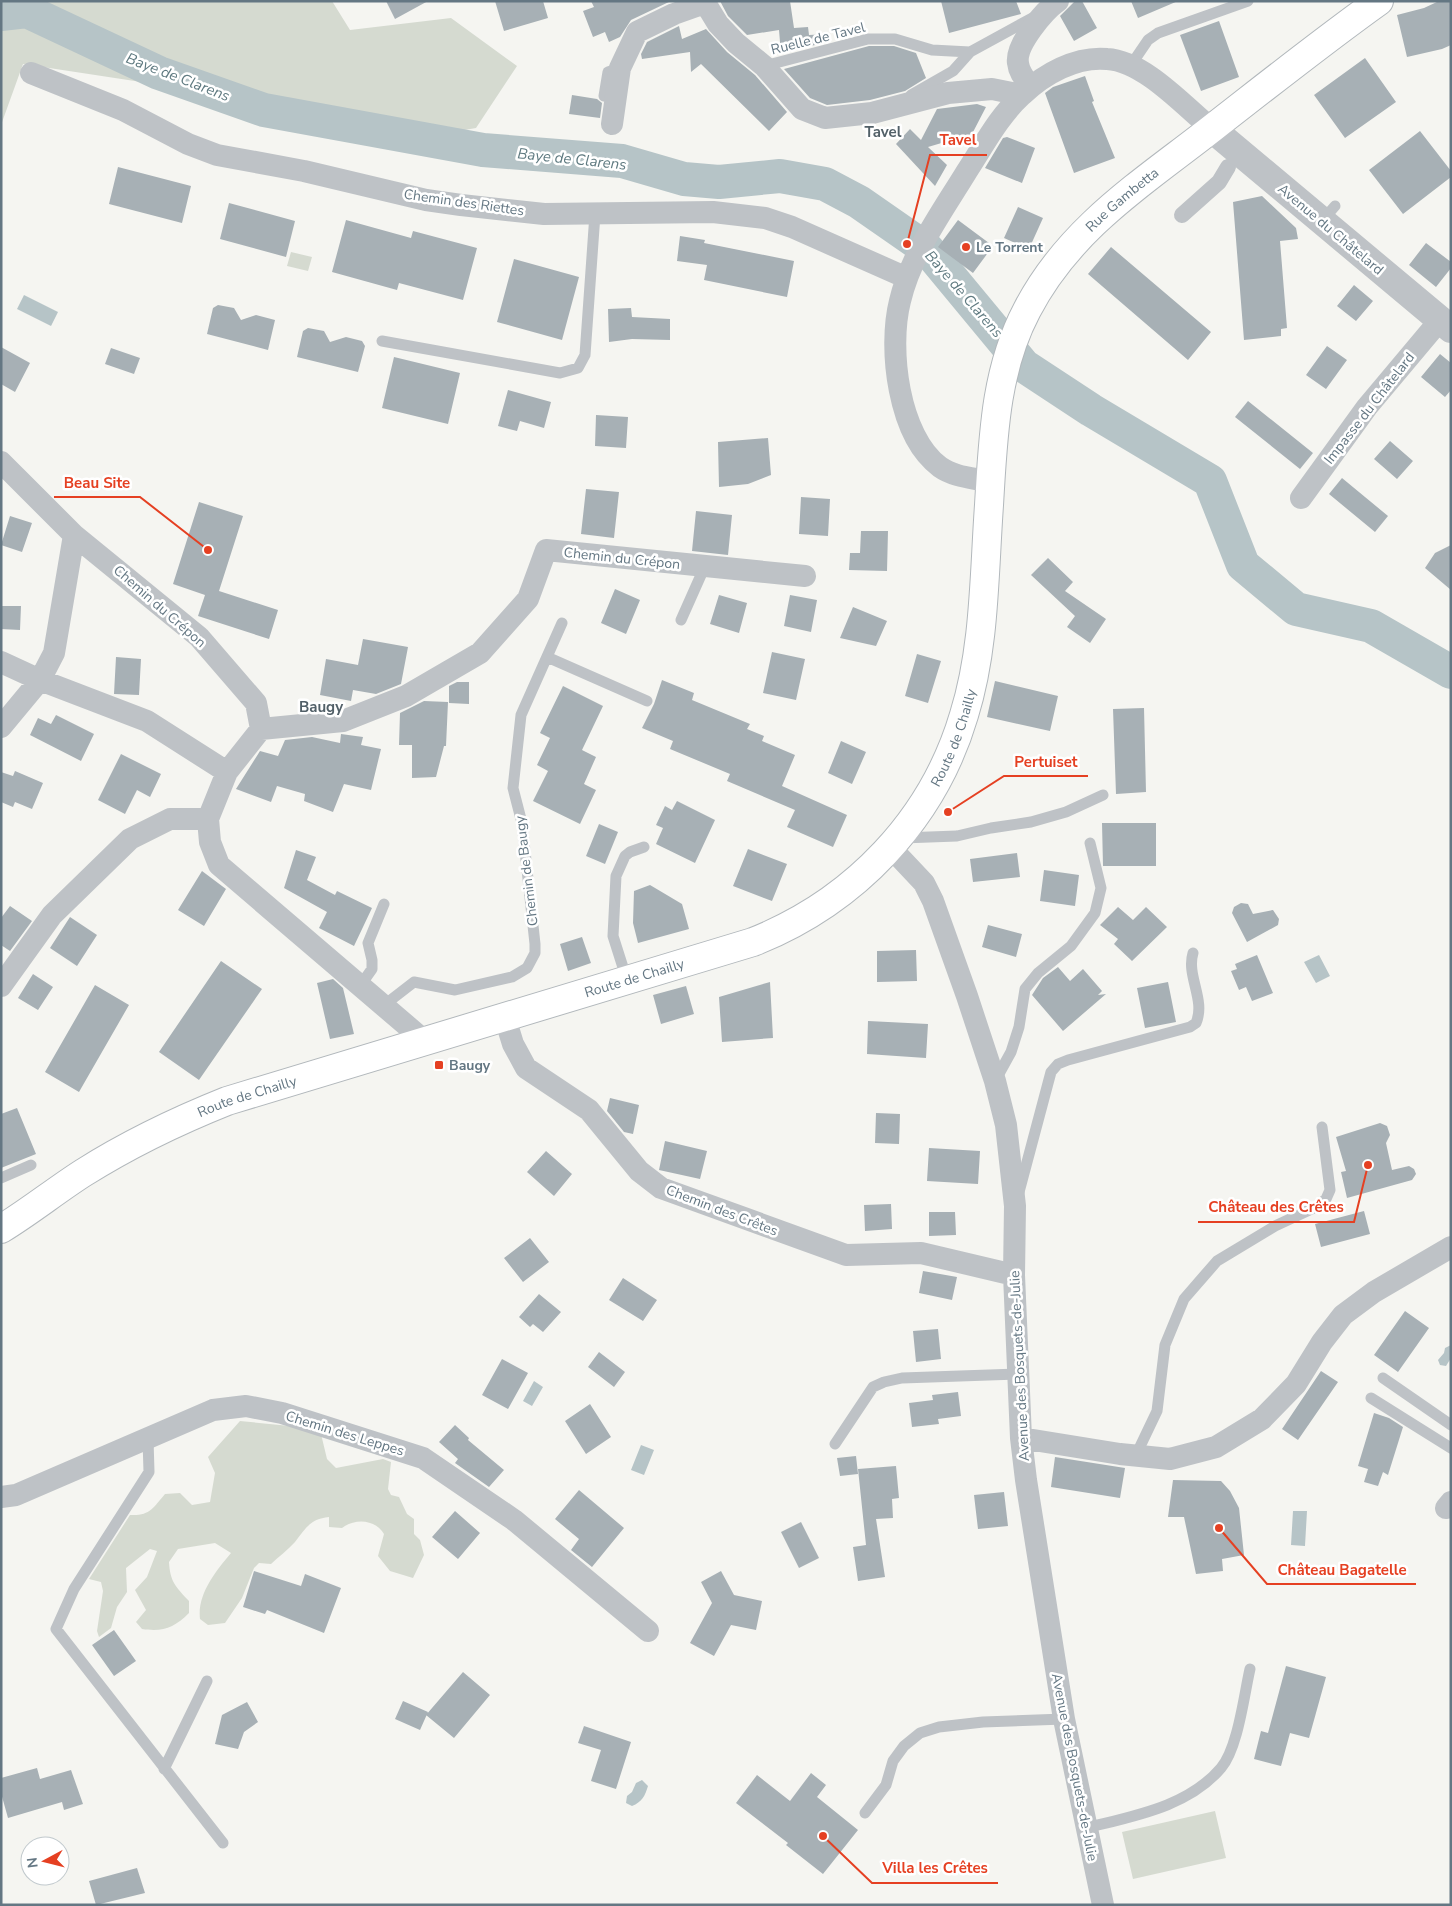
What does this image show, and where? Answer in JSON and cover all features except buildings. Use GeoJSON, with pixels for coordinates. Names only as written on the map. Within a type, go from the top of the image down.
{"type":"FeatureCollection","features":[{"type":"Feature","properties":{"kind":"main road","name":"Rue Gambetta"},"geometry":{"type":"LineString","coordinates":[[990,482],[1000,392],[1006,361],[1026,312],[1046,276],[1069,247],[1093,223],[1147,177],[1379,1]]}},
{"type":"Feature","properties":{"kind":"main road","name":"Route de Chailly"},"geometry":{"type":"LineString","coordinates":[[3,1229],[84,1173],[129,1146],[188,1117],[227,1101],[719,954],[781,931],[819,909],[860,878],[894,843],[933,788],[952,750],[964,715],[972,685],[981,623],[990,482]]}},
{"type":"Feature","properties":{"kind":"street"},"geometry":{"type":"LineString","coordinates":[[612,124],[620,68],[637,32],[674,14],[705,2],[718,24],[736,43],[764,66],[802,109],[825,118],[885,109],[948,94],[992,89],[1026,91]]}},
{"type":"Feature","properties":{"kind":"street"},"geometry":{"type":"LineString","coordinates":[[1026,91],[1017,61],[1019,48],[1052,6]]}},
{"type":"Feature","properties":{"kind":"street"},"geometry":{"type":"LineString","coordinates":[[990,482],[956,474],[941,468],[929,457],[910,422],[900,392],[895,347],[897,315],[907,278],[931,229],[999,121],[1026,91],[1064,67],[1082,61],[1108,59],[1131,65],[1146,74],[1212,129]]}},
{"type":"Feature","properties":{"kind":"street","name":"Chemin des Riettes"},"geometry":{"type":"LineString","coordinates":[[31,73],[123,110],[188,144],[217,155],[304,171],[426,200],[544,214],[713,212],[765,218],[792,227],[907,278]]}},
{"type":"Feature","properties":{"kind":"street","name":"Avenue du Châtelard"},"geometry":{"type":"LineString","coordinates":[[1212,129],[1328,214],[1446,325]]}},
{"type":"Feature","properties":{"kind":"street"},"geometry":{"type":"LineString","coordinates":[[1182,215],[1219,182],[1228,167]]}},
{"type":"Feature","properties":{"kind":"street","name":"Impasse du Châtelard"},"geometry":{"type":"LineString","coordinates":[[1301,498],[1367,407],[1446,325]]}},
{"type":"Feature","properties":{"kind":"street","name":"Chemin du Crépon"},"geometry":{"type":"LineString","coordinates":[[1,462],[74,536],[199,637],[256,703],[261,729],[343,721],[406,696],[480,653],[528,599],[546,550],[805,576]]}},
{"type":"Feature","properties":{"kind":"street"},"geometry":{"type":"LineString","coordinates":[[1,727],[40,680],[54,653],[74,536]]}},
{"type":"Feature","properties":{"kind":"street"},"geometry":{"type":"LineString","coordinates":[[1,662],[40,680],[147,722],[227,772]]}},
{"type":"Feature","properties":{"kind":"street"},"geometry":{"type":"LineString","coordinates":[[261,729],[227,772],[208,818],[210,842],[219,865],[426,1042]]}},
{"type":"Feature","properties":{"kind":"street"},"geometry":{"type":"LineString","coordinates":[[1,986],[52,915],[130,838],[170,818],[208,818]]}},
{"type":"Feature","properties":{"kind":"street","name":"Avenue des Bosquets-de-Julie"},"geometry":{"type":"LineString","coordinates":[[894,843],[924,883],[932,901],[995,1081],[1006,1126],[1015,1206],[1014,1275],[1021,1438],[1026,1480],[1064,1719],[1102,1905]]}},
{"type":"Feature","properties":{"kind":"street","name":"Chemin des Crêtes"},"geometry":{"type":"LineString","coordinates":[[505,1018],[513,1044],[526,1068],[589,1110],[639,1171],[661,1188],[846,1255],[921,1254],[1014,1275]]}},
{"type":"Feature","properties":{"kind":"street"},"geometry":{"type":"LineString","coordinates":[[1021,1438],[1170,1459],[1216,1447],[1262,1419],[1296,1384],[1322,1342],[1343,1315],[1374,1292],[1451,1246]]}},
{"type":"Feature","properties":{"kind":"street","name":"Chemin des Leppes"},"geometry":{"type":"LineString","coordinates":[[1,1497],[16,1495],[148,1440],[212,1410],[246,1406],[282,1413],[423,1458],[514,1520],[648,1632]]}},
{"type":"Feature","properties":{"kind":"lane"},"geometry":{"type":"LineString","coordinates":[[1131,65],[1148,40],[1158,34],[1248,1]]}},
{"type":"Feature","properties":{"kind":"lane"},"geometry":{"type":"LineString","coordinates":[[885,109],[953,71],[970,52],[1052,6]]}},
{"type":"Feature","properties":{"kind":"lane","name":"Ruelle de Tavel"},"geometry":{"type":"LineString","coordinates":[[764,66],[868,39],[896,38],[932,50],[970,52]]}},
{"type":"Feature","properties":{"kind":"lane"},"geometry":{"type":"LineString","coordinates":[[604,96],[608,72],[620,68]]}},
{"type":"Feature","properties":{"kind":"lane"},"geometry":{"type":"LineString","coordinates":[[382,341],[560,373],[578,368],[585,355],[596,214]]}},
{"type":"Feature","properties":{"kind":"lane"},"geometry":{"type":"LineString","coordinates":[[681,620],[705,566]]}},
{"type":"Feature","properties":{"kind":"lane","name":"Chemin de Baugy"},"geometry":{"type":"LineString","coordinates":[[383,1006],[414,982],[455,990],[512,977],[527,968],[536,953],[522,823],[513,788],[521,716],[562,623]]}},
{"type":"Feature","properties":{"kind":"lane"},"geometry":{"type":"LineString","coordinates":[[547,657],[646,701]]}},
{"type":"Feature","properties":{"kind":"lane"},"geometry":{"type":"LineString","coordinates":[[894,843],[957,836],[991,828],[1031,822],[1066,812],[1103,795]]}},
{"type":"Feature","properties":{"kind":"lane"},"geometry":{"type":"LineString","coordinates":[[995,1081],[1011,1052],[1026,986],[1038,973],[1071,946],[1095,913],[1101,888],[1090,843]]}},
{"type":"Feature","properties":{"kind":"lane"},"geometry":{"type":"LineString","coordinates":[[627,980],[614,936],[616,876],[625,856],[644,847]]}},
{"type":"Feature","properties":{"kind":"lane"},"geometry":{"type":"LineString","coordinates":[[360,986],[372,970],[368,943],[384,904]]}},
{"type":"Feature","properties":{"kind":"lane"},"geometry":{"type":"LineString","coordinates":[[1015,1206],[1051,1072],[1058,1064],[1068,1060],[1190,1028],[1196,1023],[1199,1016],[1199,1008],[1191,970],[1193,953]]}},
{"type":"Feature","properties":{"kind":"lane"},"geometry":{"type":"LineString","coordinates":[[1136,1455],[1156,1411],[1165,1345],[1184,1299],[1198,1280],[1217,1261],[1275,1226],[1318,1206],[1326,1200],[1330,1190],[1322,1127]]}},
{"type":"Feature","properties":{"kind":"lane"},"geometry":{"type":"LineString","coordinates":[[1,1178],[31,1165]]}},
{"type":"Feature","properties":{"kind":"lane"},"geometry":{"type":"LineString","coordinates":[[835,1444],[873,1387],[884,1382],[902,1378],[1018,1374]]}},
{"type":"Feature","properties":{"kind":"lane"},"geometry":{"type":"LineString","coordinates":[[1383,1378],[1451,1426]]}},
{"type":"Feature","properties":{"kind":"lane"},"geometry":{"type":"LineString","coordinates":[[1371,1398],[1451,1448]]}},
{"type":"Feature","properties":{"kind":"lane"},"geometry":{"type":"LineString","coordinates":[[148,1440],[149,1472],[74,1589],[56,1629],[164,1770],[224,1843]]}},
{"type":"Feature","properties":{"kind":"lane"},"geometry":{"type":"LineString","coordinates":[[1086,1828],[1139,1815],[1188,1796],[1222,1767],[1236,1734],[1250,1669]]}},
{"type":"Feature","properties":{"kind":"lane"},"geometry":{"type":"LineString","coordinates":[[164,1770],[207,1681]]}},
{"type":"Feature","properties":{"kind":"lane"},"geometry":{"type":"LineString","coordinates":[[865,1812],[886,1785],[893,1762],[904,1746],[920,1733],[939,1727],[983,1722],[1064,1719]]}},
{"type":"Feature","properties":{"kind":"shaded area"},"geometry":{"type":"Polygon","coordinates":[[[1,1],[332,1],[350,30],[451,18],[517,66],[476,128],[401,141],[286,104],[23,64],[1,125],[1,1]]]}},
{"type":"Feature","properties":{"kind":"shaded area"},"geometry":{"type":"Polygon","coordinates":[[[291,252],[312,257],[308,271],[287,266],[291,252]]]}},
{"type":"Feature","properties":{"kind":"shaded area"},"geometry":{"type":"Polygon","coordinates":[[[24,295],[58,312],[51,326],[17,309],[24,295]]]}},
{"type":"Feature","properties":{"kind":"shaded area"},"geometry":{"type":"Polygon","coordinates":[[[1319,955],[1330,976],[1316,983],[1304,962],[1319,955]]]}},
{"type":"Feature","properties":{"kind":"shaded area"},"geometry":{"type":"Polygon","coordinates":[[[1451,1345],[1451,1358],[1446,1366],[1440,1365],[1438,1360],[1444,1353],[1445,1348],[1451,1345]]]}},
{"type":"Feature","properties":{"kind":"shaded area"},"geometry":{"type":"Polygon","coordinates":[[[534,1381],[543,1387],[532,1406],[523,1401],[534,1381]]]}},
{"type":"Feature","properties":{"kind":"shaded area"},"geometry":{"type":"Polygon","coordinates":[[[240,1421],[310,1428],[321,1434],[327,1459],[336,1468],[383,1459],[391,1462],[388,1489],[391,1495],[399,1497],[407,1514],[414,1519],[414,1534],[420,1540],[424,1555],[413,1578],[390,1571],[378,1556],[384,1534],[375,1525],[359,1522],[342,1528],[329,1527],[329,1517],[323,1518],[309,1525],[292,1545],[271,1564],[259,1563],[254,1568],[242,1598],[225,1623],[208,1625],[200,1619],[200,1610],[201,1601],[209,1583],[231,1553],[215,1543],[178,1549],[169,1562],[171,1575],[175,1584],[189,1601],[189,1613],[168,1628],[156,1630],[142,1629],[136,1622],[146,1610],[135,1590],[147,1577],[157,1551],[150,1549],[126,1568],[127,1592],[117,1607],[111,1628],[99,1637],[97,1631],[103,1591],[101,1582],[89,1579],[130,1515],[147,1512],[165,1494],[180,1493],[192,1505],[210,1502],[215,1473],[208,1457],[240,1421]]]}},
{"type":"Feature","properties":{"kind":"shaded area"},"geometry":{"type":"Polygon","coordinates":[[[641,1445],[654,1450],[644,1475],[631,1470],[641,1445]]]}},
{"type":"Feature","properties":{"kind":"shaded area"},"geometry":{"type":"Polygon","coordinates":[[[1293,1511],[1307,1511],[1305,1546],[1291,1545],[1293,1511]]]}},
{"type":"Feature","properties":{"kind":"shaded area"},"geometry":{"type":"Polygon","coordinates":[[[642,1780],[648,1786],[643,1798],[632,1806],[626,1803],[627,1796],[632,1792],[636,1783],[642,1780]]]}},
{"type":"Feature","properties":{"kind":"shaded area"},"geometry":{"type":"Polygon","coordinates":[[[1215,1811],[1226,1858],[1133,1879],[1122,1832],[1215,1811]]]}},
{"type":"Feature","properties":{"kind":"waterway","name":"Baye de Clarens"},"geometry":{"type":"LineString","coordinates":[[1,14],[27,11],[159,73],[264,110],[483,150],[622,161],[684,179],[719,182],[780,176],[825,184],[859,202],[928,250],[1024,366],[1091,410],[1210,481],[1243,565],[1296,609],[1371,626],[1451,672]]}},
{"type":"Feature","properties":{"kind":"place","name":"Tavel"},"geometry":{"type":"Point","coordinates":[907,244]}},
{"type":"Feature","properties":{"kind":"place","name":"Le Torrent"},"geometry":{"type":"Point","coordinates":[966,247]}},
{"type":"Feature","properties":{"kind":"place","name":"Beau Site"},"geometry":{"type":"Point","coordinates":[208,550]}},
{"type":"Feature","properties":{"kind":"place","name":"Pertuiset"},"geometry":{"type":"Point","coordinates":[948,812]}},
{"type":"Feature","properties":{"kind":"place","name":"Baugy"},"geometry":{"type":"Point","coordinates":[439,1065]}},
{"type":"Feature","properties":{"kind":"place","name":"Château des Crêtes"},"geometry":{"type":"Point","coordinates":[1368,1165]}},
{"type":"Feature","properties":{"kind":"place","name":"Château Bagatelle"},"geometry":{"type":"Point","coordinates":[1219,1528]}},
{"type":"Feature","properties":{"kind":"place","name":"Villa les Crêtes"},"geometry":{"type":"Point","coordinates":[823,1836]}},
{"type":"Feature","properties":{"kind":"district","name":"Tavel"},"geometry":{"type":"Point","coordinates":[883,132]}},
{"type":"Feature","properties":{"kind":"district","name":"Baugy"},"geometry":{"type":"Point","coordinates":[321,707]}}]}
